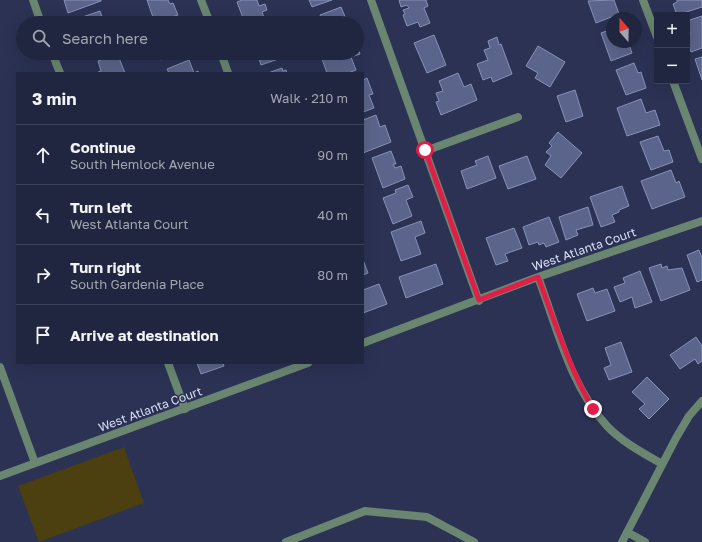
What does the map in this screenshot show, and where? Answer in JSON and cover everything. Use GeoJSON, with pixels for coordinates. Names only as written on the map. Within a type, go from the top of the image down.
{"type":"FeatureCollection","features":[{"type":"Feature","properties":{"kind":"street"},"geometry":{"type":"LineString","coordinates":[[33,0],[39,16]]}},
{"type":"Feature","properties":{"kind":"street"},"geometry":{"type":"LineString","coordinates":[[201,0],[207,16]]}},
{"type":"Feature","properties":{"kind":"street"},"geometry":{"type":"LineString","coordinates":[[371,0],[479,300]]}},
{"type":"Feature","properties":{"kind":"street"},"geometry":{"type":"LineString","coordinates":[[643,0],[654,29]]}},
{"type":"Feature","properties":{"kind":"street"},"geometry":{"type":"LineString","coordinates":[[55,60],[60,72]]}},
{"type":"Feature","properties":{"kind":"street"},"geometry":{"type":"LineString","coordinates":[[223,60],[228,72]]}},
{"type":"Feature","properties":{"kind":"street"},"geometry":{"type":"LineString","coordinates":[[674,84],[702,159]]}},
{"type":"Feature","properties":{"kind":"street"},"geometry":{"type":"LineString","coordinates":[[425,150],[518,117]]}},
{"type":"Feature","properties":{"kind":"street","name":"West Atlanta Court"},"geometry":{"type":"LineString","coordinates":[[364,343],[538,277],[702,221]]}},
{"type":"Feature","properties":{"kind":"street"},"geometry":{"type":"LineString","coordinates":[[538,277],[570,364],[580,387],[593,409],[608,426],[625,441],[662,464]]}},
{"type":"Feature","properties":{"kind":"street"},"geometry":{"type":"LineString","coordinates":[[168,364],[185,409]]}},
{"type":"Feature","properties":{"kind":"street","name":"West Atlanta Court"},"geometry":{"type":"LineString","coordinates":[[0,476],[305,364]]}},
{"type":"Feature","properties":{"kind":"street"},"geometry":{"type":"LineString","coordinates":[[0,367],[35,463]]}},
{"type":"Feature","properties":{"kind":"street"},"geometry":{"type":"LineString","coordinates":[[622,542],[662,464],[689,416],[702,401]]}},
{"type":"Feature","properties":{"kind":"street"},"geometry":{"type":"LineString","coordinates":[[286,542],[365,511],[427,517],[474,542]]}},
{"type":"Feature","properties":{"kind":"street"},"geometry":{"type":"LineString","coordinates":[[627,532],[645,542]]}},
{"type":"Feature","properties":{"kind":"shaded area"},"geometry":{"type":"Polygon","coordinates":[[[124,447],[144,503],[39,542],[18,486],[124,447]]]}},
{"type":"Feature","properties":{"kind":"building"},"geometry":{"type":"Polygon","coordinates":[[[64,0],[101,0],[101,1],[68,13],[64,0]]]}},
{"type":"Feature","properties":{"kind":"building"},"geometry":{"type":"Polygon","coordinates":[[[147,0],[168,0],[170,4],[173,3],[178,15],[175,16],[153,16],[147,0]]]}},
{"type":"Feature","properties":{"kind":"building"},"geometry":{"type":"Polygon","coordinates":[[[242,0],[257,0],[259,6],[265,4],[267,10],[262,12],[263,16],[242,16],[237,2],[242,0]]]}},
{"type":"Feature","properties":{"kind":"building"},"geometry":{"type":"Polygon","coordinates":[[[309,0],[332,0],[312,7],[309,0]]]}},
{"type":"Feature","properties":{"kind":"building"},"geometry":{"type":"Polygon","coordinates":[[[399,0],[426,0],[428,6],[424,8],[430,23],[420,27],[418,22],[407,26],[403,15],[405,14],[403,10],[409,8],[407,5],[401,7],[399,0]]]}},
{"type":"Feature","properties":{"kind":"building"},"geometry":{"type":"Polygon","coordinates":[[[614,0],[618,12],[606,12],[606,19],[596,23],[588,1],[614,0]]]}},
{"type":"Feature","properties":{"kind":"building"},"geometry":{"type":"Polygon","coordinates":[[[677,0],[702,0],[702,7],[686,12],[676,12],[673,4],[677,2],[677,0]]]}},
{"type":"Feature","properties":{"kind":"building"},"geometry":{"type":"Polygon","coordinates":[[[341,7],[345,16],[320,16],[341,7]]]}},
{"type":"Feature","properties":{"kind":"building"},"geometry":{"type":"Polygon","coordinates":[[[100,11],[102,16],[86,16],[100,11]]]}},
{"type":"Feature","properties":{"kind":"building"},"geometry":{"type":"Polygon","coordinates":[[[702,16],[702,48],[691,52],[690,49],[690,20],[702,16]]]}},
{"type":"Feature","properties":{"kind":"building"},"geometry":{"type":"Polygon","coordinates":[[[606,31],[606,47],[601,33],[606,31]]]}},
{"type":"Feature","properties":{"kind":"building"},"geometry":{"type":"Polygon","coordinates":[[[434,35],[446,65],[427,73],[414,43],[434,35]]]}},
{"type":"Feature","properties":{"kind":"building"},"geometry":{"type":"Polygon","coordinates":[[[497,37],[512,74],[493,82],[491,77],[483,80],[477,64],[488,60],[484,50],[490,48],[488,41],[497,37]]]}},
{"type":"Feature","properties":{"kind":"building"},"geometry":{"type":"Polygon","coordinates":[[[538,46],[565,62],[550,87],[535,78],[538,73],[526,66],[538,46]]]}},
{"type":"Feature","properties":{"kind":"building"},"geometry":{"type":"Polygon","coordinates":[[[606,48],[630,48],[632,53],[611,61],[606,48]]]}},
{"type":"Feature","properties":{"kind":"building"},"geometry":{"type":"Polygon","coordinates":[[[702,57],[702,80],[695,59],[702,57]]]}},
{"type":"Feature","properties":{"kind":"building"},"geometry":{"type":"Polygon","coordinates":[[[120,60],[125,72],[98,72],[101,71],[98,61],[120,60]]]}},
{"type":"Feature","properties":{"kind":"building"},"geometry":{"type":"Polygon","coordinates":[[[189,60],[194,72],[168,72],[167,69],[189,60]]]}},
{"type":"Feature","properties":{"kind":"building"},"geometry":{"type":"Polygon","coordinates":[[[259,60],[275,60],[261,65],[259,60]]]}},
{"type":"Feature","properties":{"kind":"building"},"geometry":{"type":"Polygon","coordinates":[[[322,60],[352,60],[356,70],[351,72],[327,72],[322,60]]]}},
{"type":"Feature","properties":{"kind":"building"},"geometry":{"type":"Polygon","coordinates":[[[634,63],[638,73],[641,72],[646,88],[626,95],[616,70],[634,63]]]}},
{"type":"Feature","properties":{"kind":"building"},"geometry":{"type":"Polygon","coordinates":[[[282,68],[283,71],[286,70],[287,72],[271,72],[282,68]]]}},
{"type":"Feature","properties":{"kind":"building"},"geometry":{"type":"Polygon","coordinates":[[[458,73],[464,87],[471,84],[477,100],[441,115],[436,102],[439,101],[436,93],[443,91],[439,81],[458,73]]]}},
{"type":"Feature","properties":{"kind":"building"},"geometry":{"type":"Polygon","coordinates":[[[367,78],[373,94],[369,95],[374,108],[364,112],[364,80],[367,78]]]}},
{"type":"Feature","properties":{"kind":"building"},"geometry":{"type":"Polygon","coordinates":[[[575,90],[583,116],[566,122],[557,96],[575,90]]]}},
{"type":"Feature","properties":{"kind":"building"},"geometry":{"type":"Polygon","coordinates":[[[641,99],[646,113],[655,110],[660,125],[627,136],[617,108],[641,99]]]}},
{"type":"Feature","properties":{"kind":"building"},"geometry":{"type":"Polygon","coordinates":[[[376,115],[380,127],[385,125],[391,142],[364,153],[364,120],[376,115]]]}},
{"type":"Feature","properties":{"kind":"building"},"geometry":{"type":"Polygon","coordinates":[[[558,132],[582,153],[561,178],[545,165],[551,156],[546,152],[552,146],[549,143],[558,132]]]}},
{"type":"Feature","properties":{"kind":"building"},"geometry":{"type":"Polygon","coordinates":[[[658,136],[664,151],[669,150],[673,162],[651,170],[640,142],[658,136]]]}},
{"type":"Feature","properties":{"kind":"building"},"geometry":{"type":"Polygon","coordinates":[[[391,151],[396,164],[393,164],[395,168],[401,166],[405,179],[383,188],[372,158],[391,151]]]}},
{"type":"Feature","properties":{"kind":"building"},"geometry":{"type":"Polygon","coordinates":[[[488,156],[496,178],[467,189],[461,171],[477,165],[475,161],[488,156]]]}},
{"type":"Feature","properties":{"kind":"building"},"geometry":{"type":"Polygon","coordinates":[[[527,156],[536,179],[508,189],[499,166],[527,156]]]}},
{"type":"Feature","properties":{"kind":"building"},"geometry":{"type":"Polygon","coordinates":[[[671,170],[676,183],[679,181],[685,197],[652,209],[641,181],[671,170]]]}},
{"type":"Feature","properties":{"kind":"building"},"geometry":{"type":"Polygon","coordinates":[[[408,185],[413,197],[406,200],[412,216],[393,224],[383,198],[396,193],[395,190],[408,185]]]}},
{"type":"Feature","properties":{"kind":"building"},"geometry":{"type":"Polygon","coordinates":[[[622,186],[629,206],[612,215],[615,222],[601,227],[590,197],[622,186]]]}},
{"type":"Feature","properties":{"kind":"building"},"geometry":{"type":"Polygon","coordinates":[[[588,207],[593,225],[576,230],[578,235],[566,240],[559,217],[588,207]]]}},
{"type":"Feature","properties":{"kind":"building"},"geometry":{"type":"Polygon","coordinates":[[[549,217],[559,242],[546,247],[544,243],[539,245],[538,242],[529,245],[523,227],[549,217]]]}},
{"type":"Feature","properties":{"kind":"building"},"geometry":{"type":"Polygon","coordinates":[[[421,221],[425,233],[415,237],[421,254],[401,261],[391,232],[421,221]]]}},
{"type":"Feature","properties":{"kind":"building"},"geometry":{"type":"Polygon","coordinates":[[[514,228],[522,248],[505,254],[508,261],[496,265],[486,238],[514,228]]]}},
{"type":"Feature","properties":{"kind":"building"},"geometry":{"type":"Polygon","coordinates":[[[699,250],[702,258],[702,280],[697,282],[687,255],[699,250]]]}},
{"type":"Feature","properties":{"kind":"building"},"geometry":{"type":"Polygon","coordinates":[[[364,263],[368,273],[364,275],[364,263]]]}},
{"type":"Feature","properties":{"kind":"building"},"geometry":{"type":"Polygon","coordinates":[[[436,264],[443,284],[406,298],[399,277],[436,264]]]}},
{"type":"Feature","properties":{"kind":"building"},"geometry":{"type":"Polygon","coordinates":[[[661,264],[662,268],[667,266],[668,270],[682,268],[690,290],[661,301],[649,268],[661,264]]]}},
{"type":"Feature","properties":{"kind":"building"},"geometry":{"type":"Polygon","coordinates":[[[640,271],[652,302],[635,308],[632,297],[620,302],[614,287],[625,283],[623,278],[640,271]]]}},
{"type":"Feature","properties":{"kind":"building"},"geometry":{"type":"Polygon","coordinates":[[[379,284],[387,304],[364,313],[364,290],[379,284]]]}},
{"type":"Feature","properties":{"kind":"building"},"geometry":{"type":"Polygon","coordinates":[[[593,288],[595,293],[607,289],[615,311],[587,321],[577,294],[593,288]]]}},
{"type":"Feature","properties":{"kind":"building"},"geometry":{"type":"Polygon","coordinates":[[[696,337],[702,346],[702,361],[698,364],[695,359],[680,369],[670,355],[696,337]]]}},
{"type":"Feature","properties":{"kind":"building"},"geometry":{"type":"Polygon","coordinates":[[[621,342],[632,372],[609,380],[604,368],[611,365],[605,348],[621,342]]]}},
{"type":"Feature","properties":{"kind":"building"},"geometry":{"type":"Polygon","coordinates":[[[197,364],[223,364],[224,366],[201,374],[197,364]]]}},
{"type":"Feature","properties":{"kind":"building"},"geometry":{"type":"Polygon","coordinates":[[[647,377],[669,399],[649,419],[639,409],[645,404],[632,392],[647,377]]]}},
{"type":"Feature","properties":{"kind":"route"},"geometry":{"type":"LineString","coordinates":[[425,150],[479,300],[538,277],[570,364],[580,387],[593,409]]}}]}
